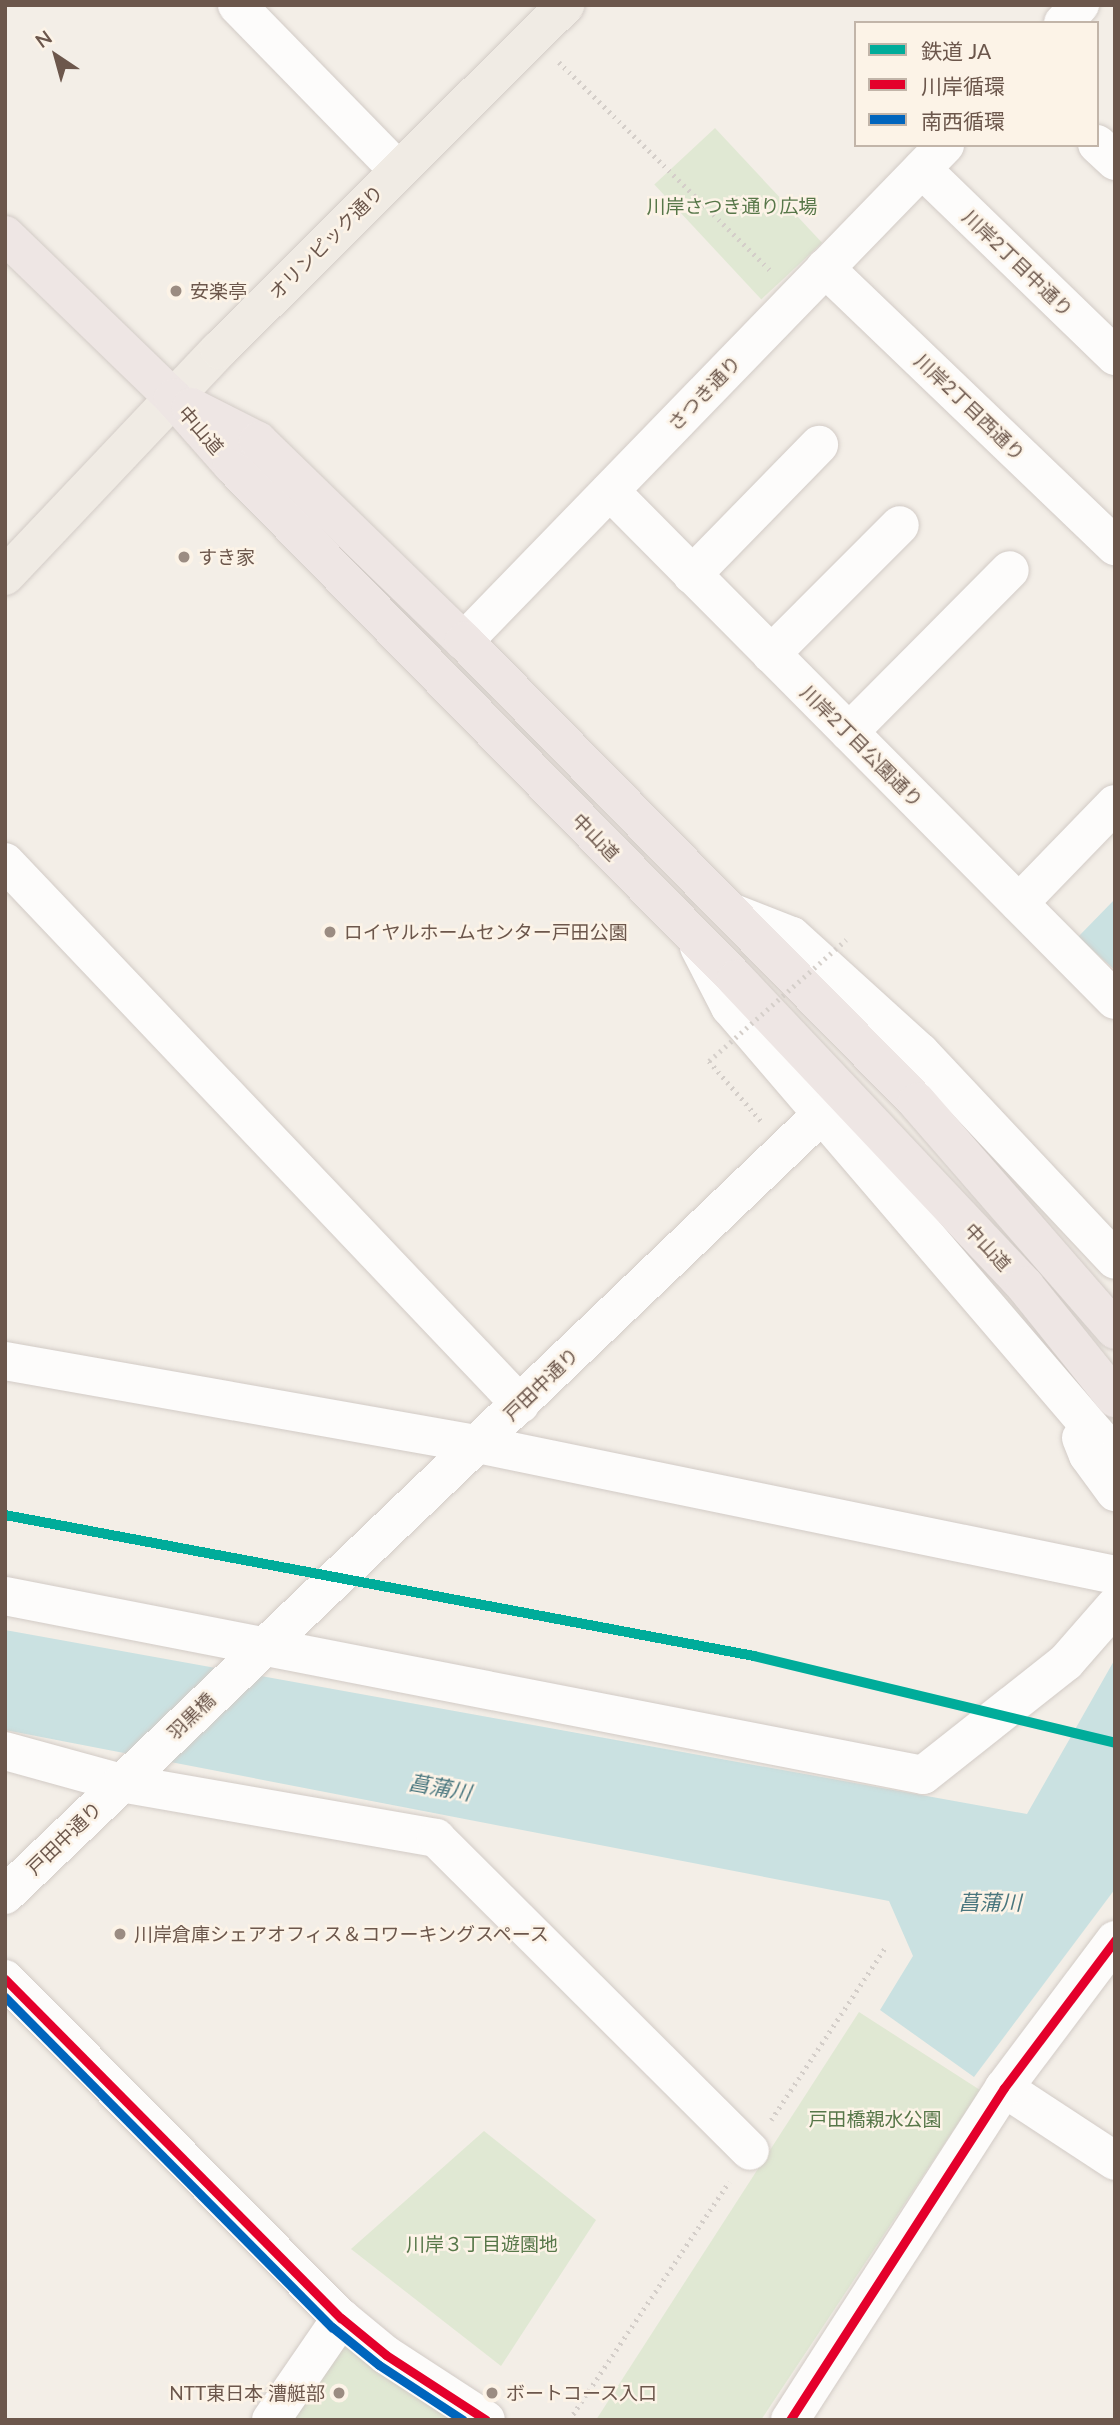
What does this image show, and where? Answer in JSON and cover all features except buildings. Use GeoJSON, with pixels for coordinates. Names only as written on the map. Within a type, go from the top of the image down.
{"type":"FeatureCollection","features":[{"type":"Feature","properties":{"kind":"highway"},"geometry":{"type":"LineString","coordinates":[[5,235],[173,398]]}},
{"type":"Feature","properties":{"kind":"highway","name":"中山道"},"geometry":{"type":"LineString","coordinates":[[173,398],[258,441],[464,641],[917,1102],[1115,1330]]}},
{"type":"Feature","properties":{"kind":"highway","name":"中山道"},"geometry":{"type":"LineString","coordinates":[[173,398],[232,466],[692,936],[1025,1286],[1115,1398]]}},
{"type":"Feature","properties":{"kind":"main road","name":"オリンピック通り"},"geometry":{"type":"LineString","coordinates":[[5,576],[173,398],[565,5]]}},
{"type":"Feature","properties":{"kind":"street"},"geometry":{"type":"LineString","coordinates":[[237,5],[398,170]]}},
{"type":"Feature","properties":{"kind":"street"},"geometry":{"type":"LineString","coordinates":[[1065,21],[1080,5]]}},
{"type":"Feature","properties":{"kind":"street"},"geometry":{"type":"LineString","coordinates":[[1099,146],[1115,160]]}},
{"type":"Feature","properties":{"kind":"street","name":"さつき通り"},"geometry":{"type":"LineString","coordinates":[[464,641],[934,157]]}},
{"type":"Feature","properties":{"kind":"street","name":"川岸2丁目中通り"},"geometry":{"type":"LineString","coordinates":[[934,157],[1115,356]]}},
{"type":"Feature","properties":{"kind":"street","name":"川岸2丁目西通り"},"geometry":{"type":"LineString","coordinates":[[825,268],[1115,546]]}},
{"type":"Feature","properties":{"kind":"street"},"geometry":{"type":"LineString","coordinates":[[692,575],[819,445]]}},
{"type":"Feature","properties":{"kind":"street","name":"川岸2丁目公園通り"},"geometry":{"type":"LineString","coordinates":[[610,491],[1115,1000]]}},
{"type":"Feature","properties":{"kind":"street"},"geometry":{"type":"LineString","coordinates":[[771,654],[900,525]]}},
{"type":"Feature","properties":{"kind":"street"},"geometry":{"type":"LineString","coordinates":[[849,732],[1010,570]]}},
{"type":"Feature","properties":{"kind":"street"},"geometry":{"type":"LineString","coordinates":[[1018,903],[1115,804]]}},
{"type":"Feature","properties":{"kind":"street"},"geometry":{"type":"LineString","coordinates":[[5,862],[520,1404]]}},
{"type":"Feature","properties":{"kind":"street"},"geometry":{"type":"LineString","coordinates":[[733,913],[792,936],[910,1043],[1115,1260]]}},
{"type":"Feature","properties":{"kind":"street"},"geometry":{"type":"LineString","coordinates":[[692,936],[730,1007],[1066,1395],[1115,1456]]}},
{"type":"Feature","properties":{"kind":"street","name":"戸田中通り"},"geometry":{"type":"LineString","coordinates":[[260,1649],[821,1115]]}},
{"type":"Feature","properties":{"kind":"street"},"geometry":{"type":"LineString","coordinates":[[5,1361],[477,1444],[1115,1575]]}},
{"type":"Feature","properties":{"kind":"street"},"geometry":{"type":"LineString","coordinates":[[1066,1395],[1088,1455],[1115,1492]]}},
{"type":"Feature","properties":{"kind":"street"},"geometry":{"type":"LineString","coordinates":[[5,1596],[260,1649],[923,1775],[1066,1662],[1115,1606]]}},
{"type":"Feature","properties":{"kind":"street","name":"羽黒橋"},"geometry":{"type":"LineString","coordinates":[[122,1782],[260,1649]]}},
{"type":"Feature","properties":{"kind":"street"},"geometry":{"type":"LineString","coordinates":[[5,1751],[122,1782],[436,1839],[750,2151]]}},
{"type":"Feature","properties":{"kind":"street","name":"戸田中通り"},"geometry":{"type":"LineString","coordinates":[[5,1895],[122,1782]]}},
{"type":"Feature","properties":{"kind":"street"},"geometry":{"type":"LineString","coordinates":[[789,2420],[1004,2088],[1115,1940]]}},
{"type":"Feature","properties":{"kind":"street"},"geometry":{"type":"LineString","coordinates":[[5,1979],[341,2318],[386,2355],[486,2420]]}},
{"type":"Feature","properties":{"kind":"street"},"geometry":{"type":"LineString","coordinates":[[1004,2088],[1115,2161]]}},
{"type":"Feature","properties":{"kind":"street"},"geometry":{"type":"LineString","coordinates":[[271,2420],[341,2318]]}},
{"type":"Feature","properties":{"kind":"path"},"geometry":{"type":"LineString","coordinates":[[534,36],[797,298]]}},
{"type":"Feature","properties":{"kind":"path"},"geometry":{"type":"LineString","coordinates":[[743,1100],[709,1061],[846,940]]}},
{"type":"Feature","properties":{"kind":"green space","name":"川岸さつき通り広場"},"geometry":{"type":"Polygon","coordinates":[[[715,128],[822,243],[761,299],[654,185],[715,128]]]}},
{"type":"Feature","properties":{"kind":"green space","name":"戸田橋親水公園"},"geometry":{"type":"Polygon","coordinates":[[[859,2012],[980,2090],[761,2420],[596,2420],[859,2012]]]}},
{"type":"Feature","properties":{"kind":"green space","name":"川岸３丁目遊園地"},"geometry":{"type":"Polygon","coordinates":[[[484,2131],[596,2220],[501,2366],[351,2249],[484,2131]]]}},
{"type":"Feature","properties":{"kind":"green space"},"geometry":{"type":"Polygon","coordinates":[[[341,2318],[497,2420],[271,2420],[341,2318]]]}},
{"type":"Feature","properties":{"kind":"water"},"geometry":{"type":"Polygon","coordinates":[[[1115,899],[1115,970],[1078,937],[1115,899]]]}},
{"type":"Feature","properties":{"kind":"water","name":"菖蒲川"},"geometry":{"type":"Polygon","coordinates":[[[5,1630],[1027,1814],[1115,1659],[1115,1889],[974,2077],[880,2010],[913,1956],[889,1901],[5,1730],[5,1630]]]}},
{"type":"Feature","properties":{"kind":"rail line","name":"JA"},"geometry":{"type":"LineString","coordinates":[[5,1515],[754,1656],[1115,1743]]}},
{"type":"Feature","properties":{"kind":"transit line","name":"川岸循環"},"geometry":{"type":"LineString","coordinates":[[790,2420],[1004,2088],[1115,1940]]}},
{"type":"Feature","properties":{"kind":"transit line","name":"川岸循環"},"geometry":{"type":"LineString","coordinates":[[5,1979],[341,2318],[386,2355],[486,2420]]}},
{"type":"Feature","properties":{"kind":"transit line","name":"南西循環"},"geometry":{"type":"LineString","coordinates":[[5,1997],[332,2327],[379,2365],[463,2420]]}},
{"type":"Feature","properties":{"kind":"place","name":"安楽亭"},"geometry":{"type":"Point","coordinates":[176,291]}},
{"type":"Feature","properties":{"kind":"place","name":"すき家"},"geometry":{"type":"Point","coordinates":[184,557]}},
{"type":"Feature","properties":{"kind":"place","name":"ロイヤルホームセンター戸田公園"},"geometry":{"type":"Point","coordinates":[330,932]}},
{"type":"Feature","properties":{"kind":"place","name":"川岸倉庫シェアオフィス＆コワーキングスペース"},"geometry":{"type":"Point","coordinates":[120,1934]}},
{"type":"Feature","properties":{"kind":"place","name":"NTT東日本 漕艇部"},"geometry":{"type":"Point","coordinates":[339,2393]}},
{"type":"Feature","properties":{"kind":"place","name":"ボートコース入口"},"geometry":{"type":"Point","coordinates":[492,2393]}}]}
